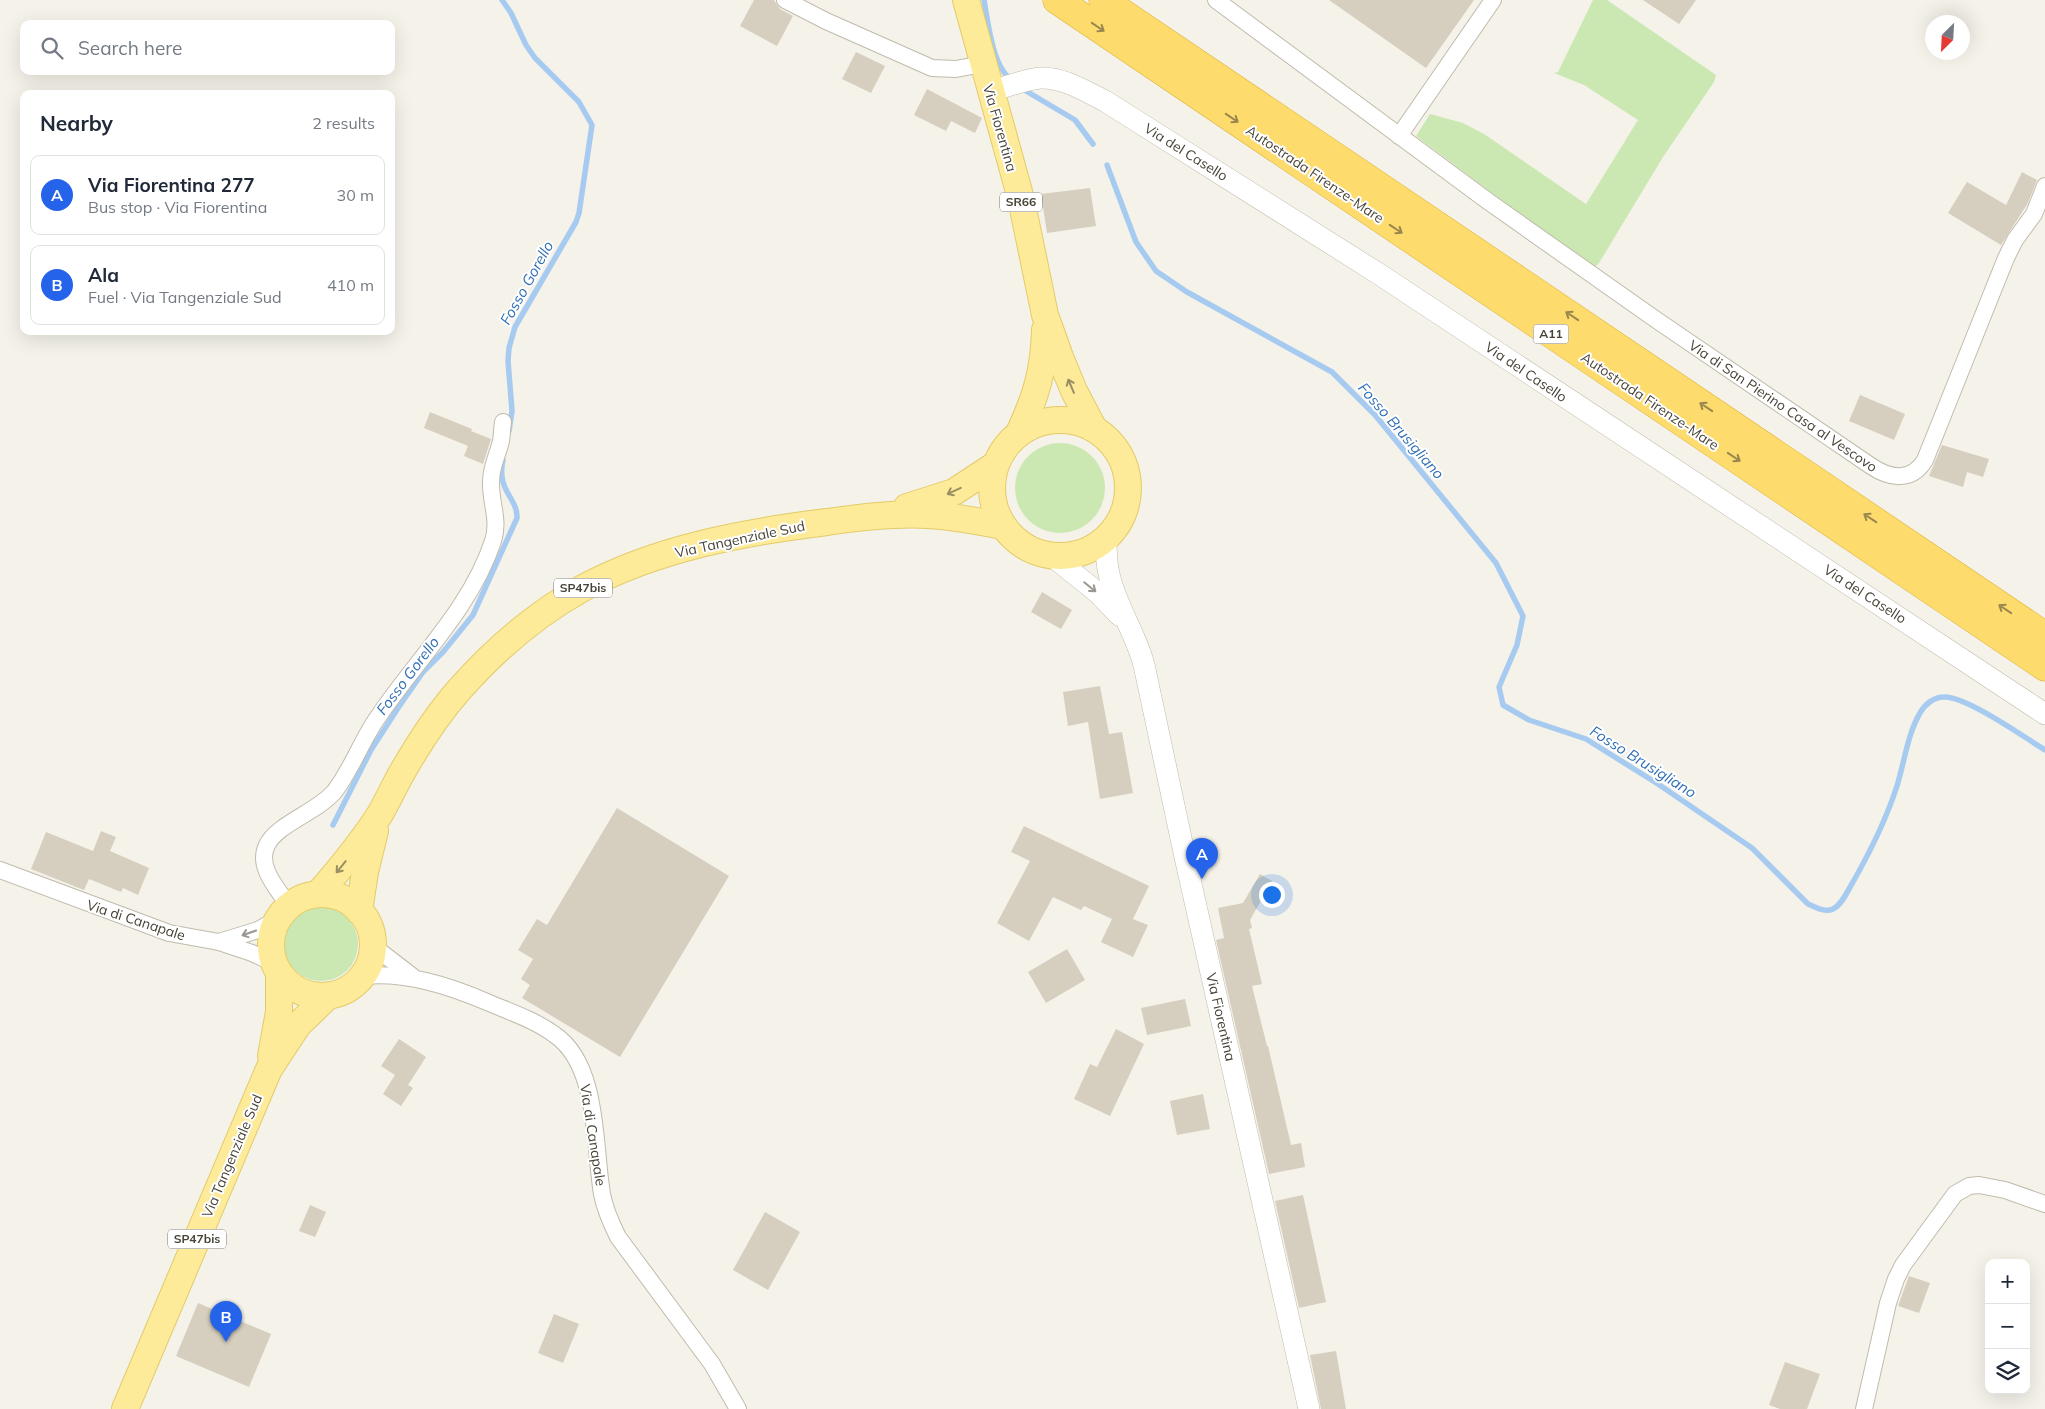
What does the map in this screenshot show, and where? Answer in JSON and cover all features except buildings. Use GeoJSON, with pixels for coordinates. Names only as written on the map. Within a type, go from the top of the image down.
{"type":"FeatureCollection","features":[{"type":"Feature","properties":{"kind":"highway","name":"Autostrada Firenze-Mare"},"geometry":{"type":"LineString","coordinates":[[1057,0],[2045,667]]}},
{"type":"Feature","properties":{"kind":"highway","name":"Autostrada Firenze-Mare"},"geometry":{"type":"LineString","coordinates":[[1103,0],[2045,636]]}},
{"type":"Feature","properties":{"kind":"main road","name":"Via Fiorentina"},"geometry":{"type":"LineString","coordinates":[[966,0],[982,64],[1021,199],[1045,314],[1074,391],[1094,429]]}},
{"type":"Feature","properties":{"kind":"main road","name":"Via Fiorentina"},"geometry":{"type":"LineString","coordinates":[[1019,433],[1040,380],[1044,352],[1045,314]]}},
{"type":"Feature","properties":{"kind":"main road"},"geometry":{"type":"LineString","coordinates":[[1062,419],[1094,429],[1104,435],[1119,453],[1128,480],[1128,498],[1120,520],[1106,538],[1081,553],[1052,556],[1029,549],[1010,535],[997,515],[991,490],[995,465],[1007,444],[1019,433],[1039,422],[1062,419]]}},
{"type":"Feature","properties":{"kind":"main road","name":"Via Tangenziale Sud"},"geometry":{"type":"LineString","coordinates":[[881,515],[954,492],[995,465]]}},
{"type":"Feature","properties":{"kind":"main road","name":"Via Tangenziale Sud"},"geometry":{"type":"LineString","coordinates":[[269,1069],[279,1012],[276,968],[271,940],[283,912],[302,898],[318,894],[344,864],[380,813],[417,747],[459,690],[508,640],[553,607],[584,588],[619,572],[665,555],[717,541],[791,526],[881,515],[928,514],[1003,526]]}},
{"type":"Feature","properties":{"kind":"main road","name":"Via Tangenziale Sud"},"geometry":{"type":"LineString","coordinates":[[360,911],[368,856],[380,813]]}},
{"type":"Feature","properties":{"kind":"main road"},"geometry":{"type":"LineString","coordinates":[[318,894],[341,898],[360,911],[370,927],[373,946],[369,965],[363,976]]}},
{"type":"Feature","properties":{"kind":"main road"},"geometry":{"type":"LineString","coordinates":[[276,968],[291,986],[300,991],[311,995],[328,996]]}},
{"type":"Feature","properties":{"kind":"main road","name":"Via Tangenziale Sud"},"geometry":{"type":"LineString","coordinates":[[126,1409],[269,1069],[298,1025],[328,996],[350,988],[363,976]]}},
{"type":"Feature","properties":{"kind":"street"},"geometry":{"type":"LineString","coordinates":[[786,0],[826,21],[932,68],[956,70],[982,64]]}},
{"type":"Feature","properties":{"kind":"street","name":"Via di San Pierino Casa al Vescovo"},"geometry":{"type":"LineString","coordinates":[[1216,0],[1489,202],[1695,346],[1878,471],[1900,477],[1915,472],[1926,460],[2006,258],[2015,240],[2034,214],[2045,186]]}},
{"type":"Feature","properties":{"kind":"street"},"geometry":{"type":"LineString","coordinates":[[1399,136],[1493,0]]}},
{"type":"Feature","properties":{"kind":"street","name":"Via del Casello"},"geometry":{"type":"LineString","coordinates":[[991,91],[1040,78],[1064,82],[1105,101],[1379,274],[2045,714]]}},
{"type":"Feature","properties":{"kind":"street"},"geometry":{"type":"LineString","coordinates":[[219,942],[258,930],[283,912],[265,867],[264,852],[266,846],[276,834],[322,802],[335,790],[376,718],[464,601],[490,548],[495,533],[496,520],[491,479],[501,440],[503,422]]}},
{"type":"Feature","properties":{"kind":"street","name":"Via Fiorentina"},"geometry":{"type":"LineString","coordinates":[[1106,538],[1108,573],[1136,640],[1144,665],[1185,857],[1309,1409]]}},
{"type":"Feature","properties":{"kind":"street","name":"Via Fiorentina"},"geometry":{"type":"LineString","coordinates":[[1052,556],[1108,602],[1129,627]]}},
{"type":"Feature","properties":{"kind":"street","name":"Via di Canapale"},"geometry":{"type":"LineString","coordinates":[[0,870],[169,933],[219,942],[252,953],[276,968]]}},
{"type":"Feature","properties":{"kind":"street"},"geometry":{"type":"LineString","coordinates":[[373,946],[414,977]]}},
{"type":"Feature","properties":{"kind":"street","name":"Via di Canapale"},"geometry":{"type":"LineString","coordinates":[[363,976],[386,974],[414,977],[474,997],[537,1024],[556,1035],[569,1048],[585,1078],[590,1101],[602,1196],[608,1218],[622,1243],[721,1378],[738,1409]]}},
{"type":"Feature","properties":{"kind":"street"},"geometry":{"type":"LineString","coordinates":[[1864,1409],[1888,1303],[1896,1279],[1903,1265],[1955,1194],[1969,1186],[1979,1184],[2005,1190],[2045,1204]]}},
{"type":"Feature","properties":{"kind":"green space"},"geometry":{"type":"Polygon","coordinates":[[[1593,0],[1607,0],[1716,75],[1714,82],[1663,157],[1599,263],[1593,269],[1416,136],[1430,114],[1463,123],[1484,134],[1586,204],[1638,120],[1584,85],[1554,73],[1558,72],[1593,0]]]}},
{"type":"Feature","properties":{"kind":"green space"},"geometry":{"type":"Polygon","coordinates":[[[1060,443],[1077,446],[1092,456],[1102,471],[1105,488],[1102,505],[1092,520],[1077,530],[1060,533],[1043,530],[1028,520],[1018,505],[1015,488],[1018,471],[1028,456],[1043,446],[1060,443]]]}},
{"type":"Feature","properties":{"kind":"green space"},"geometry":{"type":"Polygon","coordinates":[[[321,907],[342,913],[352,923],[358,944],[352,965],[342,975],[321,981],[300,975],[290,965],[284,944],[290,923],[300,913],[321,907]]]}},
{"type":"Feature","properties":{"kind":"waterway","name":"Fosso Gorello"},"geometry":{"type":"LineString","coordinates":[[502,0],[535,58],[579,102],[592,125],[576,222],[515,327],[509,348],[508,361],[512,411],[509,431]]}},
{"type":"Feature","properties":{"kind":"waterway","name":"Fosso Brusigliano"},"geometry":{"type":"LineString","coordinates":[[984,0],[995,53],[1004,72],[1010,79]]}},
{"type":"Feature","properties":{"kind":"waterway","name":"Fosso Brusigliano"},"geometry":{"type":"LineString","coordinates":[[1021,88],[1075,120],[1093,144]]}},
{"type":"Feature","properties":{"kind":"waterway","name":"Fosso Brusigliano"},"geometry":{"type":"LineString","coordinates":[[1107,165],[1136,242],[1156,271],[1187,292],[1332,372],[1375,415],[1496,563],[1523,616],[1517,645],[1499,687],[1503,705],[1529,720],[1586,739],[1658,784],[1752,848],[1808,904],[1820,909],[1830,910],[1836,907],[1844,897],[1882,825],[1896,789],[1912,731],[1920,713],[1930,702],[1944,697],[1954,698],[1966,703],[1995,718],[2045,750]]}},
{"type":"Feature","properties":{"kind":"waterway","name":"Fosso Gorello"},"geometry":{"type":"LineString","coordinates":[[333,825],[371,750],[398,708],[423,672],[443,652],[473,615],[517,518],[514,505],[502,479],[503,460]]}},
{"type":"Feature","properties":{"kind":"place","name":"Via Fiorentina 277"},"geometry":{"type":"Point","coordinates":[1202,879]}},
{"type":"Feature","properties":{"kind":"place","name":"Ala"},"geometry":{"type":"Point","coordinates":[226,1342]}}]}
